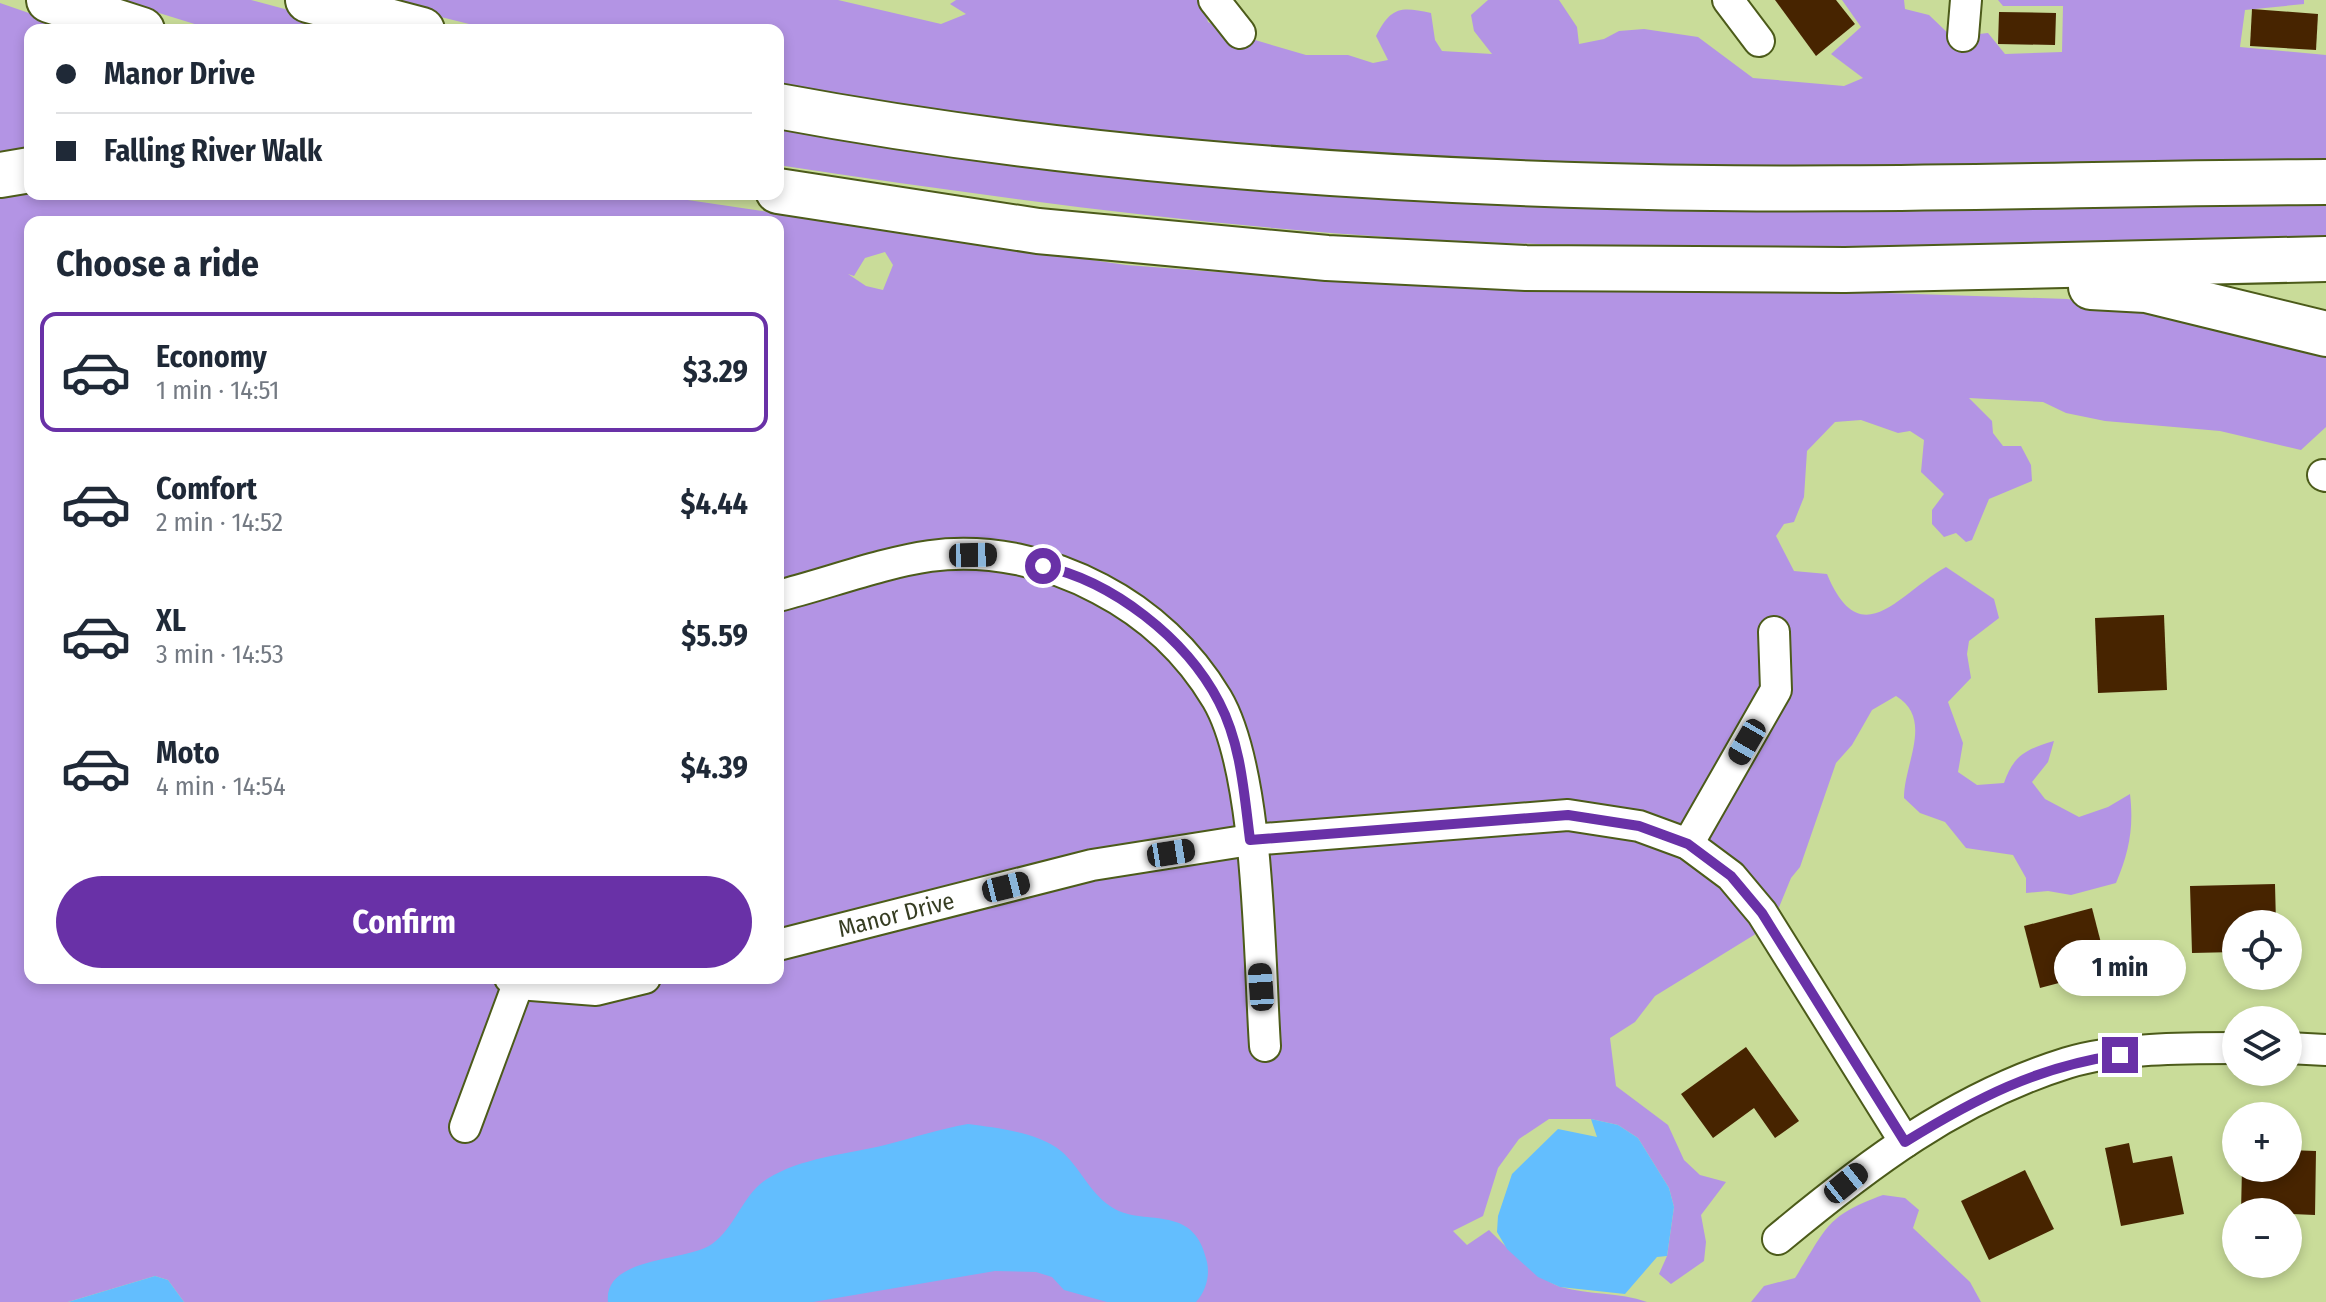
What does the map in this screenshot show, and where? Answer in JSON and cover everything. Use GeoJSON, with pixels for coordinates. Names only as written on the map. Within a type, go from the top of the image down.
{"type":"FeatureCollection","features":[{"type":"Feature","properties":{"kind":"highway"},"geometry":{"type":"LineString","coordinates":[[49,0],[123,24]]}},
{"type":"Feature","properties":{"kind":"highway"},"geometry":{"type":"LineString","coordinates":[[308,0],[399,24]]}},
{"type":"Feature","properties":{"kind":"highway"},"geometry":{"type":"LineString","coordinates":[[784,107],[957,135],[1109,153],[1444,180],[1738,186],[2326,182]]}},
{"type":"Feature","properties":{"kind":"highway"},"geometry":{"type":"LineString","coordinates":[[0,175],[24,171]]}},
{"type":"Feature","properties":{"kind":"highway"},"geometry":{"type":"LineString","coordinates":[[784,192],[1038,231],[1327,258],[1526,268],[1845,270],[2326,259]]}},
{"type":"Feature","properties":{"kind":"highway"},"geometry":{"type":"LineString","coordinates":[[1845,270],[2146,290],[2326,334]]}},
{"type":"Feature","properties":{"kind":"street"},"geometry":{"type":"LineString","coordinates":[[1214,0],[1240,33]]}},
{"type":"Feature","properties":{"kind":"street"},"geometry":{"type":"LineString","coordinates":[[1728,0],[1759,41]]}},
{"type":"Feature","properties":{"kind":"street"},"geometry":{"type":"LineString","coordinates":[[1963,36],[1966,0]]}},
{"type":"Feature","properties":{"kind":"street"},"geometry":{"type":"LineString","coordinates":[[784,594],[930,556],[995,555],[1067,571],[1125,602],[1182,649],[1219,702],[1240,762],[1250,840],[1265,1046]]}},
{"type":"Feature","properties":{"kind":"street"},"geometry":{"type":"LineString","coordinates":[[1688,844],[1776,690],[1774,632]]}},
{"type":"Feature","properties":{"kind":"street","name":"Manor Drive"},"geometry":{"type":"LineString","coordinates":[[784,943],[1092,865],[1250,840],[1568,815],[1639,826],[1688,844],[1731,876],[1762,913],[1905,1142]]}},
{"type":"Feature","properties":{"kind":"street"},"geometry":{"type":"LineString","coordinates":[[465,1127],[513,984]]}},
{"type":"Feature","properties":{"kind":"street"},"geometry":{"type":"LineString","coordinates":[[541,984],[596,990],[620,984]]}},
{"type":"Feature","properties":{"kind":"street"},"geometry":{"type":"LineString","coordinates":[[1778,1239],[1868,1165],[2002,1088],[2069,1062],[2171,1048],[2222,1048]]}},
{"type":"Feature","properties":{"kind":"street"},"geometry":{"type":"LineString","coordinates":[[2302,1049],[2326,1050]]}},
{"type":"Feature","properties":{"kind":"shaded area"},"geometry":{"type":"Polygon","coordinates":[[[117,0],[251,0],[341,24],[195,24],[117,0]]]}},
{"type":"Feature","properties":{"kind":"shaded area"},"geometry":{"type":"Polygon","coordinates":[[[373,0],[838,0],[941,24],[966,14],[950,4],[956,0],[1197,0],[1203,4],[1208,22],[1228,32],[1306,55],[1348,55],[1373,63],[1388,60],[1376,36],[1387,19],[1398,11],[1431,13],[1435,40],[1442,51],[1492,54],[1474,31],[1471,15],[1488,0],[1559,0],[1577,27],[1579,44],[1604,39],[1619,31],[1644,29],[1698,37],[1753,78],[1844,86],[1863,78],[1831,54],[1861,27],[1842,0],[1904,0],[1905,9],[1929,15],[1952,37],[1988,33],[2005,54],[2062,52],[2063,6],[2003,6],[1998,0],[2304,0],[2304,4],[2245,10],[2240,47],[2326,55],[2326,161],[1589,170],[1113,137],[784,88],[784,24],[469,24],[373,0]]]}},
{"type":"Feature","properties":{"kind":"shaded area"},"geometry":{"type":"Polygon","coordinates":[[[0,3],[61,24],[24,24],[24,159],[0,164],[0,3]]]}},
{"type":"Feature","properties":{"kind":"shaded area"},"geometry":{"type":"Polygon","coordinates":[[[784,126],[2326,201],[2326,242],[1735,247],[1538,244],[1252,226],[967,192],[784,166],[784,126]]]}},
{"type":"Feature","properties":{"kind":"shaded area"},"geometry":{"type":"Polygon","coordinates":[[[24,181],[24,200],[687,200],[1126,265],[1367,283],[1584,291],[1827,291],[2067,299],[2166,313],[2326,351],[2326,427],[2301,450],[2220,431],[2105,421],[2066,413],[2043,402],[1969,398],[1992,421],[1993,433],[2003,446],[2021,446],[2031,465],[2032,481],[1989,499],[1972,540],[1966,542],[1956,533],[1944,537],[1932,524],[1932,510],[1944,494],[1921,472],[1924,440],[1910,431],[1898,433],[1861,420],[1835,422],[1807,451],[1804,497],[1794,522],[1784,524],[1776,536],[1794,571],[1827,574],[1840,598],[1853,611],[1867,615],[1897,602],[1946,567],[1994,599],[1999,618],[1969,641],[1967,654],[1971,678],[1948,702],[1963,743],[1958,772],[1977,785],[2004,783],[2016,760],[2036,747],[2054,741],[2048,762],[2032,782],[2045,799],[2079,817],[2108,807],[2130,794],[2129,840],[2116,883],[2071,895],[2048,891],[2026,893],[2026,878],[2013,855],[1966,848],[1945,822],[1920,813],[1904,798],[1914,742],[1913,717],[1896,696],[1872,710],[1852,745],[1836,763],[1800,867],[1791,878],[1775,917],[1754,935],[1655,996],[1635,1022],[1610,1038],[1616,1086],[1668,1125],[1684,1160],[1700,1175],[1726,1182],[1701,1215],[1706,1242],[1704,1261],[1671,1284],[1659,1274],[1667,1256],[1674,1207],[1669,1188],[1638,1138],[1618,1125],[1591,1119],[1549,1119],[1519,1139],[1498,1168],[1483,1216],[1453,1231],[1467,1245],[1489,1230],[1533,1271],[1561,1287],[1647,1302],[184,1302],[168,1280],[155,1276],[68,1302],[0,1302],[0,186],[24,181]],[[885,252],[865,258],[854,276],[848,274],[866,286],[883,290],[893,265],[885,252]]]}},
{"type":"Feature","properties":{"kind":"shaded area"},"geometry":{"type":"Polygon","coordinates":[[[1883,1195],[1905,1198],[1919,1210],[1913,1228],[1970,1282],[1981,1302],[1751,1302],[1764,1286],[1795,1278],[1822,1235],[1838,1217],[1883,1195]]]}},
{"type":"Feature","properties":{"kind":"water"},"geometry":{"type":"Polygon","coordinates":[[[1591,1119],[1618,1125],[1638,1138],[1669,1188],[1674,1207],[1667,1256],[1657,1257],[1625,1294],[1560,1287],[1538,1277],[1507,1249],[1497,1232],[1498,1216],[1512,1174],[1558,1129],[1597,1137],[1591,1119]]]}},
{"type":"Feature","properties":{"kind":"water"},"geometry":{"type":"Polygon","coordinates":[[[968,1124],[1041,1139],[1068,1157],[1096,1194],[1110,1206],[1137,1216],[1166,1219],[1191,1230],[1200,1243],[1208,1267],[1206,1283],[1196,1302],[1107,1302],[1064,1290],[1052,1277],[1036,1272],[995,1271],[813,1302],[608,1302],[610,1287],[619,1276],[632,1268],[712,1244],[727,1229],[758,1186],[780,1172],[809,1161],[968,1124]]]}},
{"type":"Feature","properties":{"kind":"water"},"geometry":{"type":"Polygon","coordinates":[[[155,1276],[168,1280],[184,1302],[68,1302],[155,1276]]]}},
{"type":"Feature","properties":{"kind":"building"},"geometry":{"type":"Polygon","coordinates":[[[1775,0],[1836,0],[1855,24],[1816,56],[1775,0]]]}},
{"type":"Feature","properties":{"kind":"building"},"geometry":{"type":"Polygon","coordinates":[[[2252,9],[2318,14],[2316,50],[2250,46],[2252,9]]]}},
{"type":"Feature","properties":{"kind":"building"},"geometry":{"type":"Polygon","coordinates":[[[1999,12],[2056,13],[2055,45],[1998,44],[1999,12]]]}},
{"type":"Feature","properties":{"kind":"building"},"geometry":{"type":"Polygon","coordinates":[[[2164,615],[2167,690],[2098,693],[2095,618],[2164,615]]]}},
{"type":"Feature","properties":{"kind":"building"},"geometry":{"type":"Polygon","coordinates":[[[2275,884],[2276,910],[2222,910],[2222,952],[2192,953],[2190,886],[2275,884]]]}},
{"type":"Feature","properties":{"kind":"building"},"geometry":{"type":"Polygon","coordinates":[[[2092,908],[2108,970],[2040,988],[2024,926],[2092,908]]]}},
{"type":"Feature","properties":{"kind":"building"},"geometry":{"type":"Polygon","coordinates":[[[1746,1047],[1799,1121],[1775,1138],[1754,1108],[1713,1138],[1681,1094],[1746,1047]]]}},
{"type":"Feature","properties":{"kind":"building"},"geometry":{"type":"Polygon","coordinates":[[[2129,1143],[2133,1163],[2172,1156],[2184,1214],[2121,1226],[2105,1148],[2129,1143]]]}},
{"type":"Feature","properties":{"kind":"building"},"geometry":{"type":"Polygon","coordinates":[[[2302,1150],[2316,1151],[2315,1215],[2302,1214],[2302,1198],[2241,1198],[2242,1182],[2302,1182],[2302,1150]]]}},
{"type":"Feature","properties":{"kind":"building"},"geometry":{"type":"Polygon","coordinates":[[[2025,1170],[2054,1229],[1989,1260],[1961,1201],[2025,1170]]]}},
{"type":"Feature","properties":{"kind":"route"},"geometry":{"type":"LineString","coordinates":[[1043,566],[1067,571],[1125,602],[1182,649],[1219,702],[1240,762],[1250,840],[1568,815],[1639,826],[1688,844],[1731,876],[1762,913],[1905,1142],[1943,1118],[2002,1088],[2069,1062],[2120,1055]]}}]}
